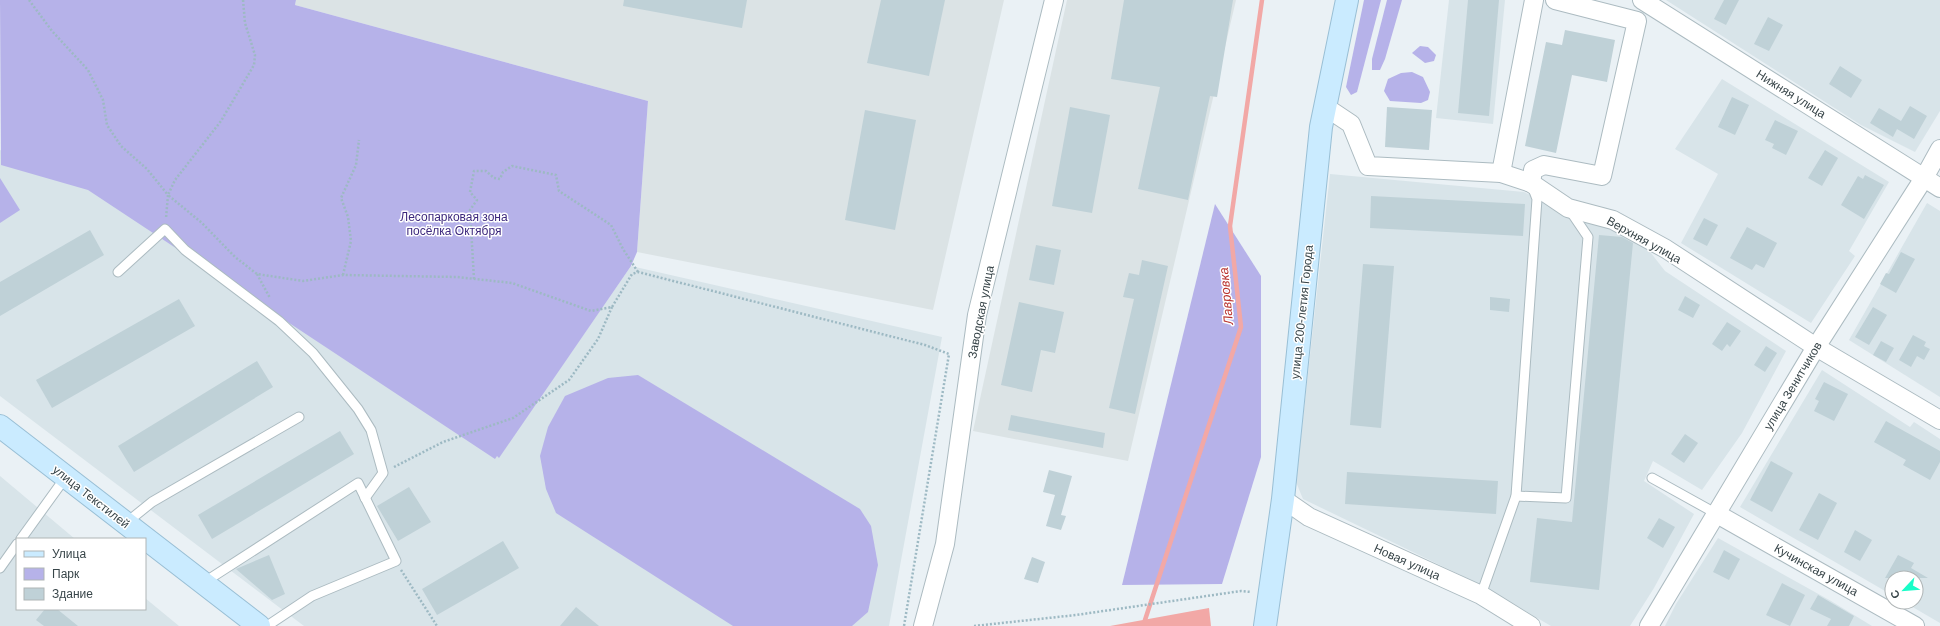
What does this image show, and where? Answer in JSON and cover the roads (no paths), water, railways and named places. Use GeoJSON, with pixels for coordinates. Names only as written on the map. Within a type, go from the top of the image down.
{"type":"FeatureCollection","features":[{"type":"Feature","properties":{"kind":"street","name":"Заводская улица"},"geometry":{"type":"LineString","coordinates":[[923,626],[945,544],[978,315],[1054,0]]}},
{"type":"Feature","properties":{"kind":"street","name":"улица 200-летия Города"},"geometry":{"type":"LineString","coordinates":[[1265,626],[1283,499],[1324,106],[1347,0]]}},
{"type":"Feature","properties":{"kind":"street"},"geometry":{"type":"LineString","coordinates":[[1501,173],[1534,0]]}},
{"type":"Feature","properties":{"kind":"street"},"geometry":{"type":"LineString","coordinates":[[1531,183],[1533,170],[1544,165],[1602,176],[1637,21],[1555,0]]}},
{"type":"Feature","properties":{"kind":"street","name":"Нижняя улица"},"geometry":{"type":"LineString","coordinates":[[1642,0],[1940,188]]}},
{"type":"Feature","properties":{"kind":"street","name":"Верхняя улица"},"geometry":{"type":"LineString","coordinates":[[1324,106],[1351,124],[1368,166],[1501,173],[1531,183],[1568,208],[1613,220],[1666,250],[1816,347],[1940,420]]}},
{"type":"Feature","properties":{"kind":"street","name":"улица Зенитчиков"},"geometry":{"type":"LineString","coordinates":[[1649,626],[1816,347],[1924,178],[1940,149]]}},
{"type":"Feature","properties":{"kind":"street","name":"улица Текстилей"},"geometry":{"type":"LineString","coordinates":[[0,426],[65,478],[145,538]]}},
{"type":"Feature","properties":{"kind":"street","name":"Новая улица"},"geometry":{"type":"LineString","coordinates":[[1283,499],[1309,517],[1481,595],[1531,626]]}},
{"type":"Feature","properties":{"kind":"street","name":"Кучинская улица"},"geometry":{"type":"LineString","coordinates":[[1717,514],[1915,626]]}},
{"type":"Feature","properties":{"kind":"street","name":"улица Текстилей"},"geometry":{"type":"LineString","coordinates":[[146,539],[259,626]]}},
{"type":"Feature","properties":{"kind":"lane"},"geometry":{"type":"LineString","coordinates":[[1481,595],[1516,496],[1537,199],[1531,183]]}},
{"type":"Feature","properties":{"kind":"lane"},"geometry":{"type":"LineString","coordinates":[[1516,496],[1566,498],[1588,237],[1568,208]]}},
{"type":"Feature","properties":{"kind":"lane"},"geometry":{"type":"LineString","coordinates":[[118,272],[165,229],[185,250],[279,321],[313,353],[358,409],[371,430],[383,473],[365,498]]}},
{"type":"Feature","properties":{"kind":"lane"},"geometry":{"type":"LineString","coordinates":[[126,523],[152,502],[300,417]]}},
{"type":"Feature","properties":{"kind":"lane"},"geometry":{"type":"LineString","coordinates":[[22,538],[65,478]]}},
{"type":"Feature","properties":{"kind":"lane"},"geometry":{"type":"LineString","coordinates":[[1652,478],[1717,514]]}},
{"type":"Feature","properties":{"kind":"lane"},"geometry":{"type":"LineString","coordinates":[[202,583],[358,483],[396,561],[312,596],[267,626]]}},
{"type":"Feature","properties":{"kind":"lane"},"geometry":{"type":"LineString","coordinates":[[0,568],[16,545]]}},
{"type":"Feature","properties":{"kind":"waterway","name":"Лавровка"},"geometry":{"type":"LineString","coordinates":[[1145,626],[1145,620],[1241,327],[1230,226],[1262,0]]}},
{"type":"Feature","properties":{"kind":"park label","name":"Лесопарковая зона посёлка Октября"},"geometry":{"type":"Point","coordinates":[454,224]}}]}
